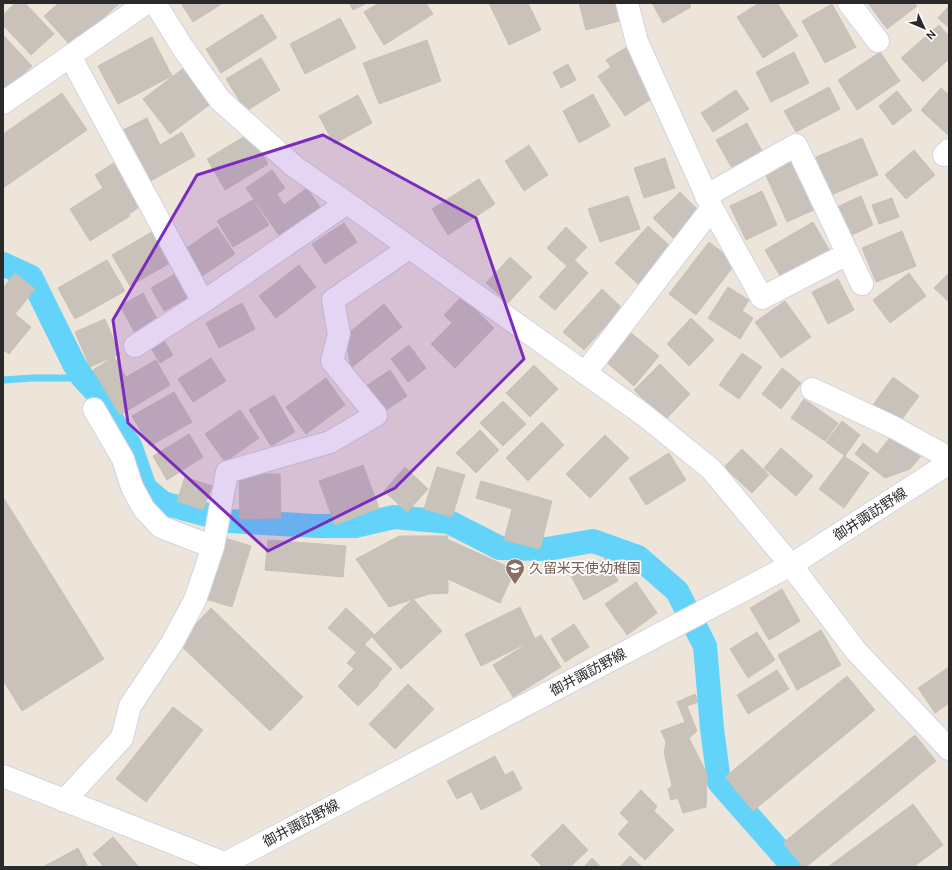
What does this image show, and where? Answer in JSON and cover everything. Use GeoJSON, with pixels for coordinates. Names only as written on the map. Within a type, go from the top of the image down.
{"type":"FeatureCollection","features":[{"type":"Feature","properties":{"kind":"street"},"geometry":{"type":"LineString","coordinates":[[3,103],[146,3]]}},
{"type":"Feature","properties":{"kind":"street"},"geometry":{"type":"LineString","coordinates":[[155,3],[183,48],[220,100],[295,167],[644,415],[711,469],[791,565],[856,650],[949,749]]}},
{"type":"Feature","properties":{"kind":"street"},"geometry":{"type":"LineString","coordinates":[[627,3],[637,42],[709,202],[762,298],[847,254]]}},
{"type":"Feature","properties":{"kind":"street"},"geometry":{"type":"LineString","coordinates":[[849,3],[878,41]]}},
{"type":"Feature","properties":{"kind":"street"},"geometry":{"type":"LineString","coordinates":[[70,56],[203,302]]}},
{"type":"Feature","properties":{"kind":"street"},"geometry":{"type":"LineString","coordinates":[[585,373],[709,202],[796,145],[862,284]]}},
{"type":"Feature","properties":{"kind":"street"},"geometry":{"type":"LineString","coordinates":[[135,346],[203,302],[347,203]]}},
{"type":"Feature","properties":{"kind":"street"},"geometry":{"type":"LineString","coordinates":[[64,801],[122,738],[130,706],[172,643],[195,600],[213,547],[227,472],[330,442],[376,415],[332,360],[339,334],[333,300],[409,248]]}},
{"type":"Feature","properties":{"kind":"street"},"geometry":{"type":"LineString","coordinates":[[812,389],[895,428],[949,458]]}},
{"type":"Feature","properties":{"kind":"street"},"geometry":{"type":"LineString","coordinates":[[94,409],[123,459],[132,487],[144,509],[161,527],[213,547]]}},
{"type":"Feature","properties":{"kind":"street","name":"御井諏訪野線"},"geometry":{"type":"LineString","coordinates":[[225,866],[791,565],[949,463]]}},
{"type":"Feature","properties":{"kind":"street"},"geometry":{"type":"LineString","coordinates":[[3,776],[225,866]]}},
{"type":"Feature","properties":{"kind":"highlighted area"},"geometry":{"type":"Polygon","coordinates":[[[323,135],[476,218],[524,359],[395,488],[268,551],[128,423],[113,320],[197,175],[323,135]]]}},
{"type":"Feature","properties":{"kind":"building"},"geometry":{"type":"Polygon","coordinates":[[[15,3],[25,3],[54,34],[31,55],[3,25],[3,15],[15,3]]]}},
{"type":"Feature","properties":{"kind":"building"},"geometry":{"type":"Polygon","coordinates":[[[59,3],[120,3],[71,46],[44,16],[59,3]]]}},
{"type":"Feature","properties":{"kind":"building"},"geometry":{"type":"Polygon","coordinates":[[[181,3],[223,3],[193,22],[181,3]]]}},
{"type":"Feature","properties":{"kind":"building"},"geometry":{"type":"Polygon","coordinates":[[[349,3],[367,3],[353,10],[349,3]]]}},
{"type":"Feature","properties":{"kind":"building"},"geometry":{"type":"Polygon","coordinates":[[[379,3],[426,3],[433,14],[384,45],[364,12],[379,3]]]}},
{"type":"Feature","properties":{"kind":"building"},"geometry":{"type":"Polygon","coordinates":[[[489,3],[528,3],[541,30],[509,45],[489,3]]]}},
{"type":"Feature","properties":{"kind":"building"},"geometry":{"type":"Polygon","coordinates":[[[579,3],[619,3],[623,20],[586,30],[579,3]]]}},
{"type":"Feature","properties":{"kind":"building"},"geometry":{"type":"Polygon","coordinates":[[[652,3],[689,3],[691,7],[663,23],[652,3]]]}},
{"type":"Feature","properties":{"kind":"building"},"geometry":{"type":"Polygon","coordinates":[[[759,3],[777,3],[798,36],[763,58],[737,17],[759,3]]]}},
{"type":"Feature","properties":{"kind":"building"},"geometry":{"type":"Polygon","coordinates":[[[868,3],[914,3],[917,6],[887,29],[868,3]]]}},
{"type":"Feature","properties":{"kind":"building"},"geometry":{"type":"Polygon","coordinates":[[[832,4],[856,47],[825,63],[802,21],[832,4]]]}},
{"type":"Feature","properties":{"kind":"building"},"geometry":{"type":"Polygon","coordinates":[[[949,6],[949,28],[938,18],[949,6]]]}},
{"type":"Feature","properties":{"kind":"building"},"geometry":{"type":"Polygon","coordinates":[[[262,14],[277,38],[221,73],[206,49],[262,14]]]}},
{"type":"Feature","properties":{"kind":"building"},"geometry":{"type":"Polygon","coordinates":[[[340,18],[356,48],[305,74],[290,44],[340,18]]]}},
{"type":"Feature","properties":{"kind":"building"},"geometry":{"type":"Polygon","coordinates":[[[939,25],[949,36],[949,59],[923,82],[901,58],[939,25]]]}},
{"type":"Feature","properties":{"kind":"building"},"geometry":{"type":"Polygon","coordinates":[[[3,35],[32,66],[7,89],[3,85],[3,35]]]}},
{"type":"Feature","properties":{"kind":"building"},"geometry":{"type":"Polygon","coordinates":[[[152,37],[172,76],[118,104],[98,66],[152,37]]]}},
{"type":"Feature","properties":{"kind":"building"},"geometry":{"type":"Polygon","coordinates":[[[427,40],[441,81],[379,104],[363,63],[427,40]]]}},
{"type":"Feature","properties":{"kind":"building"},"geometry":{"type":"Polygon","coordinates":[[[627,47],[656,96],[625,116],[598,76],[611,67],[606,60],[627,47]]]}},
{"type":"Feature","properties":{"kind":"building"},"geometry":{"type":"Polygon","coordinates":[[[794,52],[809,83],[771,102],[756,72],[794,52]]]}},
{"type":"Feature","properties":{"kind":"building"},"geometry":{"type":"Polygon","coordinates":[[[880,52],[900,81],[857,110],[838,80],[880,52]]]}},
{"type":"Feature","properties":{"kind":"building"},"geometry":{"type":"Polygon","coordinates":[[[261,58],[280,90],[246,111],[226,79],[261,58]]]}},
{"type":"Feature","properties":{"kind":"building"},"geometry":{"type":"Polygon","coordinates":[[[568,64],[576,80],[561,88],[553,72],[568,64]]]}},
{"type":"Feature","properties":{"kind":"building"},"geometry":{"type":"Polygon","coordinates":[[[185,67],[212,103],[170,134],[143,99],[185,67]]]}},
{"type":"Feature","properties":{"kind":"building"},"geometry":{"type":"Polygon","coordinates":[[[829,87],[840,109],[796,132],[784,111],[829,87]]]}},
{"type":"Feature","properties":{"kind":"building"},"geometry":{"type":"Polygon","coordinates":[[[941,88],[949,95],[949,136],[921,110],[941,88]]]}},
{"type":"Feature","properties":{"kind":"building"},"geometry":{"type":"Polygon","coordinates":[[[736,90],[749,109],[713,132],[701,113],[736,90]]]}},
{"type":"Feature","properties":{"kind":"building"},"geometry":{"type":"Polygon","coordinates":[[[897,91],[912,110],[893,125],[879,106],[897,91]]]}},
{"type":"Feature","properties":{"kind":"building"},"geometry":{"type":"Polygon","coordinates":[[[62,93],[87,130],[3,188],[3,134],[62,93]]]}},
{"type":"Feature","properties":{"kind":"building"},"geometry":{"type":"Polygon","coordinates":[[[593,94],[610,126],[579,143],[563,111],[593,94]]]}},
{"type":"Feature","properties":{"kind":"building"},"geometry":{"type":"Polygon","coordinates":[[[358,95],[372,123],[334,144],[319,116],[358,95]]]}},
{"type":"Feature","properties":{"kind":"building"},"geometry":{"type":"Polygon","coordinates":[[[147,118],[160,145],[182,132],[195,156],[147,183],[121,131],[147,118]]]}},
{"type":"Feature","properties":{"kind":"building"},"geometry":{"type":"Polygon","coordinates":[[[747,123],[762,151],[732,168],[716,140],[747,123]]]}},
{"type":"Feature","properties":{"kind":"building"},"geometry":{"type":"Polygon","coordinates":[[[250,133],[268,164],[225,190],[207,159],[250,133]]]}},
{"type":"Feature","properties":{"kind":"building"},"geometry":{"type":"Polygon","coordinates":[[[862,138],[878,175],[831,195],[816,157],[862,138]]]}},
{"type":"Feature","properties":{"kind":"building"},"geometry":{"type":"Polygon","coordinates":[[[529,145],[548,175],[524,191],[505,161],[529,145]]]}},
{"type":"Feature","properties":{"kind":"building"},"geometry":{"type":"Polygon","coordinates":[[[914,150],[935,175],[906,199],[885,175],[914,150]]]}},
{"type":"Feature","properties":{"kind":"building"},"geometry":{"type":"Polygon","coordinates":[[[665,158],[675,188],[644,198],[634,168],[665,158]]]}},
{"type":"Feature","properties":{"kind":"building"},"geometry":{"type":"Polygon","coordinates":[[[793,158],[816,209],[787,222],[764,171],[793,158]]]}},
{"type":"Feature","properties":{"kind":"building"},"geometry":{"type":"Polygon","coordinates":[[[115,162],[142,205],[129,214],[130,216],[90,241],[70,209],[103,188],[95,175],[115,162]]]}},
{"type":"Feature","properties":{"kind":"building"},"geometry":{"type":"Polygon","coordinates":[[[272,170],[285,188],[277,194],[284,205],[307,188],[320,207],[280,235],[246,188],[272,170]]]}},
{"type":"Feature","properties":{"kind":"building"},"geometry":{"type":"Polygon","coordinates":[[[479,179],[495,204],[448,235],[432,209],[479,179]]]}},
{"type":"Feature","properties":{"kind":"building"},"geometry":{"type":"Polygon","coordinates":[[[762,191],[777,225],[746,240],[730,206],[762,191]]]}},
{"type":"Feature","properties":{"kind":"building"},"geometry":{"type":"Polygon","coordinates":[[[680,192],[700,212],[673,238],[653,218],[680,192]]]}},
{"type":"Feature","properties":{"kind":"building"},"geometry":{"type":"Polygon","coordinates":[[[628,196],[640,229],[600,242],[588,209],[628,196]]]}},
{"type":"Feature","properties":{"kind":"building"},"geometry":{"type":"Polygon","coordinates":[[[861,196],[873,225],[850,236],[837,207],[861,196]]]}},
{"type":"Feature","properties":{"kind":"building"},"geometry":{"type":"Polygon","coordinates":[[[892,198],[899,217],[879,224],[872,205],[892,198]]]}},
{"type":"Feature","properties":{"kind":"building"},"geometry":{"type":"Polygon","coordinates":[[[253,200],[269,225],[233,247],[217,221],[253,200]]]}},
{"type":"Feature","properties":{"kind":"building"},"geometry":{"type":"Polygon","coordinates":[[[813,222],[831,253],[783,281],[765,250],[813,222]]]}},
{"type":"Feature","properties":{"kind":"building"},"geometry":{"type":"Polygon","coordinates":[[[344,223],[357,242],[325,264],[312,244],[344,223]]]}},
{"type":"Feature","properties":{"kind":"building"},"geometry":{"type":"Polygon","coordinates":[[[648,226],[671,247],[638,284],[615,263],[648,226]]]}},
{"type":"Feature","properties":{"kind":"building"},"geometry":{"type":"Polygon","coordinates":[[[217,227],[235,254],[199,278],[181,252],[217,227]]]}},
{"type":"Feature","properties":{"kind":"building"},"geometry":{"type":"Polygon","coordinates":[[[566,227],[587,247],[568,267],[547,248],[566,227]]]}},
{"type":"Feature","properties":{"kind":"building"},"geometry":{"type":"Polygon","coordinates":[[[902,231],[916,266],[876,282],[862,248],[902,231]]]}},
{"type":"Feature","properties":{"kind":"building"},"geometry":{"type":"Polygon","coordinates":[[[152,232],[170,263],[130,286],[112,255],[152,232]]]}},
{"type":"Feature","properties":{"kind":"building"},"geometry":{"type":"Polygon","coordinates":[[[709,242],[736,263],[696,315],[669,294],[709,242]]]}},
{"type":"Feature","properties":{"kind":"building"},"geometry":{"type":"Polygon","coordinates":[[[510,257],[532,277],[508,303],[486,283],[510,257]]]}},
{"type":"Feature","properties":{"kind":"building"},"geometry":{"type":"Polygon","coordinates":[[[573,259],[588,273],[555,310],[539,297],[573,259]]]}},
{"type":"Feature","properties":{"kind":"building"},"geometry":{"type":"Polygon","coordinates":[[[107,260],[125,291],[75,319],[58,288],[107,260]]]}},
{"type":"Feature","properties":{"kind":"building"},"geometry":{"type":"Polygon","coordinates":[[[299,265],[316,287],[276,318],[259,296],[299,265]]]}},
{"type":"Feature","properties":{"kind":"building"},"geometry":{"type":"Polygon","coordinates":[[[15,273],[35,289],[15,314],[31,327],[9,354],[3,350],[3,288],[15,273]]]}},
{"type":"Feature","properties":{"kind":"building"},"geometry":{"type":"Polygon","coordinates":[[[909,273],[926,296],[890,323],[873,300],[909,273]]]}},
{"type":"Feature","properties":{"kind":"building"},"geometry":{"type":"Polygon","coordinates":[[[949,273],[949,302],[934,288],[949,273]]]}},
{"type":"Feature","properties":{"kind":"building"},"geometry":{"type":"Polygon","coordinates":[[[175,274],[189,297],[164,311],[151,288],[175,274]]]}},
{"type":"Feature","properties":{"kind":"building"},"geometry":{"type":"Polygon","coordinates":[[[838,279],[854,310],[828,324],[812,292],[838,279]]]}},
{"type":"Feature","properties":{"kind":"building"},"geometry":{"type":"Polygon","coordinates":[[[728,287],[749,300],[742,311],[753,318],[740,339],[708,318],[728,287]]]}},
{"type":"Feature","properties":{"kind":"building"},"geometry":{"type":"Polygon","coordinates":[[[602,289],[622,308],[584,350],[563,332],[602,289]]]}},
{"type":"Feature","properties":{"kind":"building"},"geometry":{"type":"Polygon","coordinates":[[[143,293],[158,321],[135,333],[120,306],[143,293]]]}},
{"type":"Feature","properties":{"kind":"building"},"geometry":{"type":"Polygon","coordinates":[[[462,296],[494,328],[455,368],[431,344],[452,323],[444,315],[462,296]]]}},
{"type":"Feature","properties":{"kind":"building"},"geometry":{"type":"Polygon","coordinates":[[[785,301],[811,337],[781,358],[755,322],[785,301]]]}},
{"type":"Feature","properties":{"kind":"building"},"geometry":{"type":"Polygon","coordinates":[[[242,303],[255,329],[219,348],[206,323],[242,303]]]}},
{"type":"Feature","properties":{"kind":"building"},"geometry":{"type":"Polygon","coordinates":[[[384,304],[402,327],[351,368],[345,336],[384,304]]]}},
{"type":"Feature","properties":{"kind":"building"},"geometry":{"type":"Polygon","coordinates":[[[691,318],[714,340],[689,366],[667,344],[691,318]]]}},
{"type":"Feature","properties":{"kind":"building"},"geometry":{"type":"Polygon","coordinates":[[[105,319],[120,354],[90,367],[75,332],[105,319]]]}},
{"type":"Feature","properties":{"kind":"building"},"geometry":{"type":"Polygon","coordinates":[[[631,333],[659,356],[634,386],[606,362],[631,333]]]}},
{"type":"Feature","properties":{"kind":"building"},"geometry":{"type":"Polygon","coordinates":[[[161,336],[173,355],[160,363],[148,343],[161,336]]]}},
{"type":"Feature","properties":{"kind":"building"},"geometry":{"type":"Polygon","coordinates":[[[409,345],[426,368],[408,382],[391,359],[409,345]]]}},
{"type":"Feature","properties":{"kind":"building"},"geometry":{"type":"Polygon","coordinates":[[[742,353],[762,367],[739,399],[719,385],[742,353]]]}},
{"type":"Feature","properties":{"kind":"building"},"geometry":{"type":"Polygon","coordinates":[[[114,357],[126,377],[156,360],[170,385],[120,415],[93,370],[114,357]]]}},
{"type":"Feature","properties":{"kind":"building"},"geometry":{"type":"Polygon","coordinates":[[[211,358],[226,381],[193,402],[178,379],[211,358]]]}},
{"type":"Feature","properties":{"kind":"building"},"geometry":{"type":"Polygon","coordinates":[[[660,364],[690,394],[665,420],[634,390],[660,364]]]}},
{"type":"Feature","properties":{"kind":"building"},"geometry":{"type":"Polygon","coordinates":[[[534,365],[558,389],[530,417],[506,393],[534,365]]]}},
{"type":"Feature","properties":{"kind":"building"},"geometry":{"type":"Polygon","coordinates":[[[782,368],[801,383],[781,409],[762,394],[782,368]]]}},
{"type":"Feature","properties":{"kind":"building"},"geometry":{"type":"Polygon","coordinates":[[[390,370],[407,396],[383,412],[366,386],[390,370]]]}},
{"type":"Feature","properties":{"kind":"building"},"geometry":{"type":"Polygon","coordinates":[[[893,377],[919,396],[899,423],[873,405],[893,377]]]}},
{"type":"Feature","properties":{"kind":"building"},"geometry":{"type":"Polygon","coordinates":[[[326,378],[345,405],[306,434],[286,407],[326,378]]]}},
{"type":"Feature","properties":{"kind":"building"},"geometry":{"type":"Polygon","coordinates":[[[174,392],[192,422],[150,446],[132,416],[174,392]]]}},
{"type":"Feature","properties":{"kind":"building"},"geometry":{"type":"Polygon","coordinates":[[[274,395],[295,432],[271,446],[249,410],[274,395]]]}},
{"type":"Feature","properties":{"kind":"building"},"geometry":{"type":"Polygon","coordinates":[[[804,399],[838,423],[825,441],[791,418],[804,399]]]}},
{"type":"Feature","properties":{"kind":"building"},"geometry":{"type":"Polygon","coordinates":[[[503,401],[526,424],[503,446],[480,423],[503,401]]]}},
{"type":"Feature","properties":{"kind":"building"},"geometry":{"type":"Polygon","coordinates":[[[240,410],[259,438],[225,462],[205,434],[240,410]]]}},
{"type":"Feature","properties":{"kind":"building"},"geometry":{"type":"Polygon","coordinates":[[[842,421],[860,435],[845,456],[826,442],[842,421]]]}},
{"type":"Feature","properties":{"kind":"building"},"geometry":{"type":"Polygon","coordinates":[[[542,422],[564,445],[528,481],[506,458],[542,422]]]}},
{"type":"Feature","properties":{"kind":"building"},"geometry":{"type":"Polygon","coordinates":[[[480,430],[499,450],[476,473],[456,453],[480,430]]]}},
{"type":"Feature","properties":{"kind":"building"},"geometry":{"type":"Polygon","coordinates":[[[189,434],[203,457],[167,480],[153,456],[189,434]]]}},
{"type":"Feature","properties":{"kind":"building"},"geometry":{"type":"Polygon","coordinates":[[[605,435],[629,458],[590,498],[566,474],[605,435]]]}},
{"type":"Feature","properties":{"kind":"building"},"geometry":{"type":"Polygon","coordinates":[[[892,435],[926,450],[910,469],[885,478],[855,454],[863,443],[877,454],[892,435]]]}},
{"type":"Feature","properties":{"kind":"building"},"geometry":{"type":"Polygon","coordinates":[[[781,448],[813,476],[796,496],[764,468],[781,448]]]}},
{"type":"Feature","properties":{"kind":"building"},"geometry":{"type":"Polygon","coordinates":[[[742,449],[769,475],[752,493],[724,467],[742,449]]]}},
{"type":"Feature","properties":{"kind":"building"},"geometry":{"type":"Polygon","coordinates":[[[669,453],[686,480],[646,505],[629,478],[669,453]]]}},
{"type":"Feature","properties":{"kind":"building"},"geometry":{"type":"Polygon","coordinates":[[[844,456],[869,473],[844,508],[819,489],[844,456]]]}},
{"type":"Feature","properties":{"kind":"building"},"geometry":{"type":"Polygon","coordinates":[[[363,465],[379,508],[335,525],[319,481],[363,465]]]}},
{"type":"Feature","properties":{"kind":"building"},"geometry":{"type":"Polygon","coordinates":[[[405,467],[428,489],[407,512],[384,491],[405,467]]]}},
{"type":"Feature","properties":{"kind":"building"},"geometry":{"type":"Polygon","coordinates":[[[437,467],[465,475],[452,517],[424,509],[437,467]]]}},
{"type":"Feature","properties":{"kind":"building"},"geometry":{"type":"Polygon","coordinates":[[[239,474],[280,474],[281,518],[240,519],[239,474]]]}},
{"type":"Feature","properties":{"kind":"building"},"geometry":{"type":"Polygon","coordinates":[[[185,477],[212,486],[203,510],[177,501],[185,477]]]}},
{"type":"Feature","properties":{"kind":"building"},"geometry":{"type":"Polygon","coordinates":[[[481,481],[552,501],[540,549],[504,540],[512,509],[476,498],[481,481]]]}},
{"type":"Feature","properties":{"kind":"building"},"geometry":{"type":"Polygon","coordinates":[[[3,497],[104,659],[22,711],[3,680],[3,497]]]}},
{"type":"Feature","properties":{"kind":"building"},"geometry":{"type":"Polygon","coordinates":[[[399,536],[448,536],[447,539],[515,570],[500,603],[448,579],[448,593],[429,594],[389,607],[356,559],[399,536]]]}},
{"type":"Feature","properties":{"kind":"building"},"geometry":{"type":"Polygon","coordinates":[[[222,537],[251,546],[232,607],[202,598],[222,537]]]}},
{"type":"Feature","properties":{"kind":"building"},"geometry":{"type":"Polygon","coordinates":[[[268,540],[346,546],[343,577],[265,570],[268,540]]]}},
{"type":"Feature","properties":{"kind":"building"},"geometry":{"type":"Polygon","coordinates":[[[606,558],[618,581],[584,600],[571,576],[606,558]]]}},
{"type":"Feature","properties":{"kind":"building"},"geometry":{"type":"Polygon","coordinates":[[[636,582],[657,613],[627,635],[605,604],[636,582]]]}},
{"type":"Feature","properties":{"kind":"building"},"geometry":{"type":"Polygon","coordinates":[[[782,589],[800,621],[769,640],[750,608],[782,589]]]}},
{"type":"Feature","properties":{"kind":"building"},"geometry":{"type":"Polygon","coordinates":[[[413,599],[442,631],[401,669],[372,637],[413,599]]]}},
{"type":"Feature","properties":{"kind":"building"},"geometry":{"type":"Polygon","coordinates":[[[520,607],[535,639],[481,666],[465,634],[520,607]]]}},
{"type":"Feature","properties":{"kind":"building"},"geometry":{"type":"Polygon","coordinates":[[[211,608],[303,697],[270,731],[178,643],[211,608]]]}},
{"type":"Feature","properties":{"kind":"building"},"geometry":{"type":"Polygon","coordinates":[[[346,608],[374,634],[357,653],[328,628],[346,608]]]}},
{"type":"Feature","properties":{"kind":"building"},"geometry":{"type":"Polygon","coordinates":[[[574,624],[589,647],[565,662],[551,639],[574,624]]]}},
{"type":"Feature","properties":{"kind":"building"},"geometry":{"type":"Polygon","coordinates":[[[821,630],[841,665],[797,690],[778,655],[821,630]]]}},
{"type":"Feature","properties":{"kind":"building"},"geometry":{"type":"Polygon","coordinates":[[[757,632],[775,660],[748,678],[730,649],[757,632]]]}},
{"type":"Feature","properties":{"kind":"building"},"geometry":{"type":"Polygon","coordinates":[[[541,635],[561,667],[513,697],[493,665],[541,635]]]}},
{"type":"Feature","properties":{"kind":"building"},"geometry":{"type":"Polygon","coordinates":[[[364,644],[392,669],[378,684],[379,685],[358,706],[338,686],[354,669],[347,663],[364,644]]]}},
{"type":"Feature","properties":{"kind":"building"},"geometry":{"type":"Polygon","coordinates":[[[949,667],[949,703],[935,713],[918,688],[949,667]]]}},
{"type":"Feature","properties":{"kind":"building"},"geometry":{"type":"Polygon","coordinates":[[[777,670],[789,689],[748,714],[737,695],[777,670]]]}},
{"type":"Feature","properties":{"kind":"building"},"geometry":{"type":"Polygon","coordinates":[[[847,676],[875,710],[753,811],[725,777],[847,676]]]}},
{"type":"Feature","properties":{"kind":"building"},"geometry":{"type":"Polygon","coordinates":[[[408,684],[434,709],[395,749],[369,724],[408,684]]]}},
{"type":"Feature","properties":{"kind":"building"},"geometry":{"type":"Polygon","coordinates":[[[695,694],[698,702],[687,706],[697,731],[689,738],[707,774],[706,807],[683,813],[678,798],[671,800],[668,789],[672,786],[664,752],[666,742],[661,731],[685,722],[677,702],[695,694]]]}},
{"type":"Feature","properties":{"kind":"building"},"geometry":{"type":"Polygon","coordinates":[[[173,707],[203,730],[146,802],[116,779],[173,707]]]}},
{"type":"Feature","properties":{"kind":"building"},"geometry":{"type":"Polygon","coordinates":[[[915,735],[936,761],[806,867],[803,867],[783,843],[915,735]]]}},
{"type":"Feature","properties":{"kind":"building"},"geometry":{"type":"Polygon","coordinates":[[[495,756],[505,775],[457,799],[447,781],[495,756]]]}},
{"type":"Feature","properties":{"kind":"building"},"geometry":{"type":"Polygon","coordinates":[[[513,771],[522,789],[481,810],[472,792],[513,771]]]}},
{"type":"Feature","properties":{"kind":"building"},"geometry":{"type":"Polygon","coordinates":[[[641,790],[657,806],[654,811],[674,830],[645,860],[618,834],[629,822],[620,813],[641,790]]]}},
{"type":"Feature","properties":{"kind":"building"},"geometry":{"type":"Polygon","coordinates":[[[913,804],[943,845],[913,867],[828,867],[913,804]]]}},
{"type":"Feature","properties":{"kind":"building"},"geometry":{"type":"Polygon","coordinates":[[[563,824],[588,850],[570,867],[543,867],[531,855],[563,824]]]}},
{"type":"Feature","properties":{"kind":"building"},"geometry":{"type":"Polygon","coordinates":[[[113,837],[139,867],[104,867],[93,854],[113,837]]]}},
{"type":"Feature","properties":{"kind":"building"},"geometry":{"type":"Polygon","coordinates":[[[78,848],[88,867],[43,867],[78,848]]]}},
{"type":"Feature","properties":{"kind":"building"},"geometry":{"type":"Polygon","coordinates":[[[630,856],[642,867],[620,867],[630,856]]]}},
{"type":"Feature","properties":{"kind":"building"},"geometry":{"type":"Polygon","coordinates":[[[592,858],[601,867],[584,867],[592,858]]]}},
{"type":"Feature","properties":{"kind":"waterway"},"geometry":{"type":"LineString","coordinates":[[3,264],[31,277],[74,364],[83,378],[100,396],[116,427],[130,445],[145,488],[163,503],[229,521],[316,526],[355,526],[394,517],[449,522],[500,548],[547,549],[593,541],[638,557],[677,591],[705,646],[712,728],[719,782],[790,863],[790,867]]}},
{"type":"Feature","properties":{"kind":"waterway"},"geometry":{"type":"LineString","coordinates":[[3,380],[33,378],[83,378]]}},
{"type":"Feature","properties":{"kind":"place","name":"久留米天使幼稚園"},"geometry":{"type":"Point","coordinates":[515,585]}}]}
